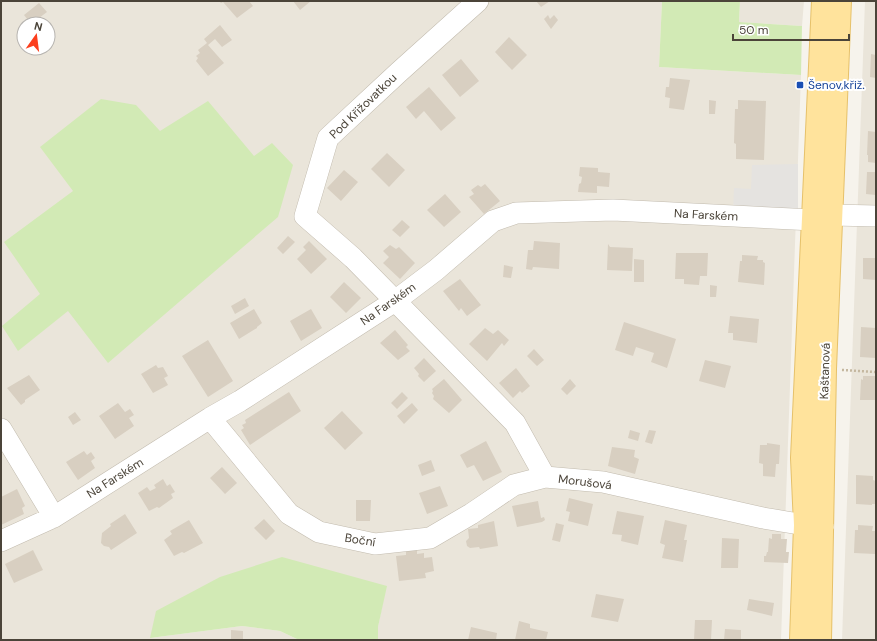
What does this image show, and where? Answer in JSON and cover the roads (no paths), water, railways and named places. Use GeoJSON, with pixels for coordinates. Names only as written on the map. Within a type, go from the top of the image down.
{"type":"FeatureCollection","features":[{"type":"Feature","properties":{"kind":"main road","name":"Kaštanová"},"geometry":{"type":"LineString","coordinates":[[802,640],[814,526],[825,369],[822,218],[822,1]]}},
{"type":"Feature","properties":{"kind":"main road","name":"Kaštanová"},"geometry":{"type":"LineString","coordinates":[[820,640],[814,526],[802,458],[840,1]]}},
{"type":"Feature","properties":{"kind":"street","name":"Pod Křižovatkou"},"geometry":{"type":"LineString","coordinates":[[395,301],[353,258],[305,216],[328,138],[478,1]]}},
{"type":"Feature","properties":{"kind":"street","name":"Na Farském"},"geometry":{"type":"LineString","coordinates":[[1,541],[54,517],[210,418],[240,401],[395,301],[436,270],[493,221],[516,213],[612,210],[822,218],[876,216]]}},
{"type":"Feature","properties":{"kind":"street","name":"Morušová"},"geometry":{"type":"LineString","coordinates":[[395,301],[515,423],[545,477],[603,482],[763,518],[814,526]]}},
{"type":"Feature","properties":{"kind":"street","name":"Boční"},"geometry":{"type":"LineString","coordinates":[[210,418],[289,514],[319,532],[375,544],[430,538],[471,514],[514,485],[545,477]]}},
{"type":"Feature","properties":{"kind":"street"},"geometry":{"type":"LineString","coordinates":[[1,430],[54,517]]}},
{"type":"Feature","properties":{"kind":"place","name":"Šenov,křiž."},"geometry":{"type":"Point","coordinates":[800,85]}}]}
